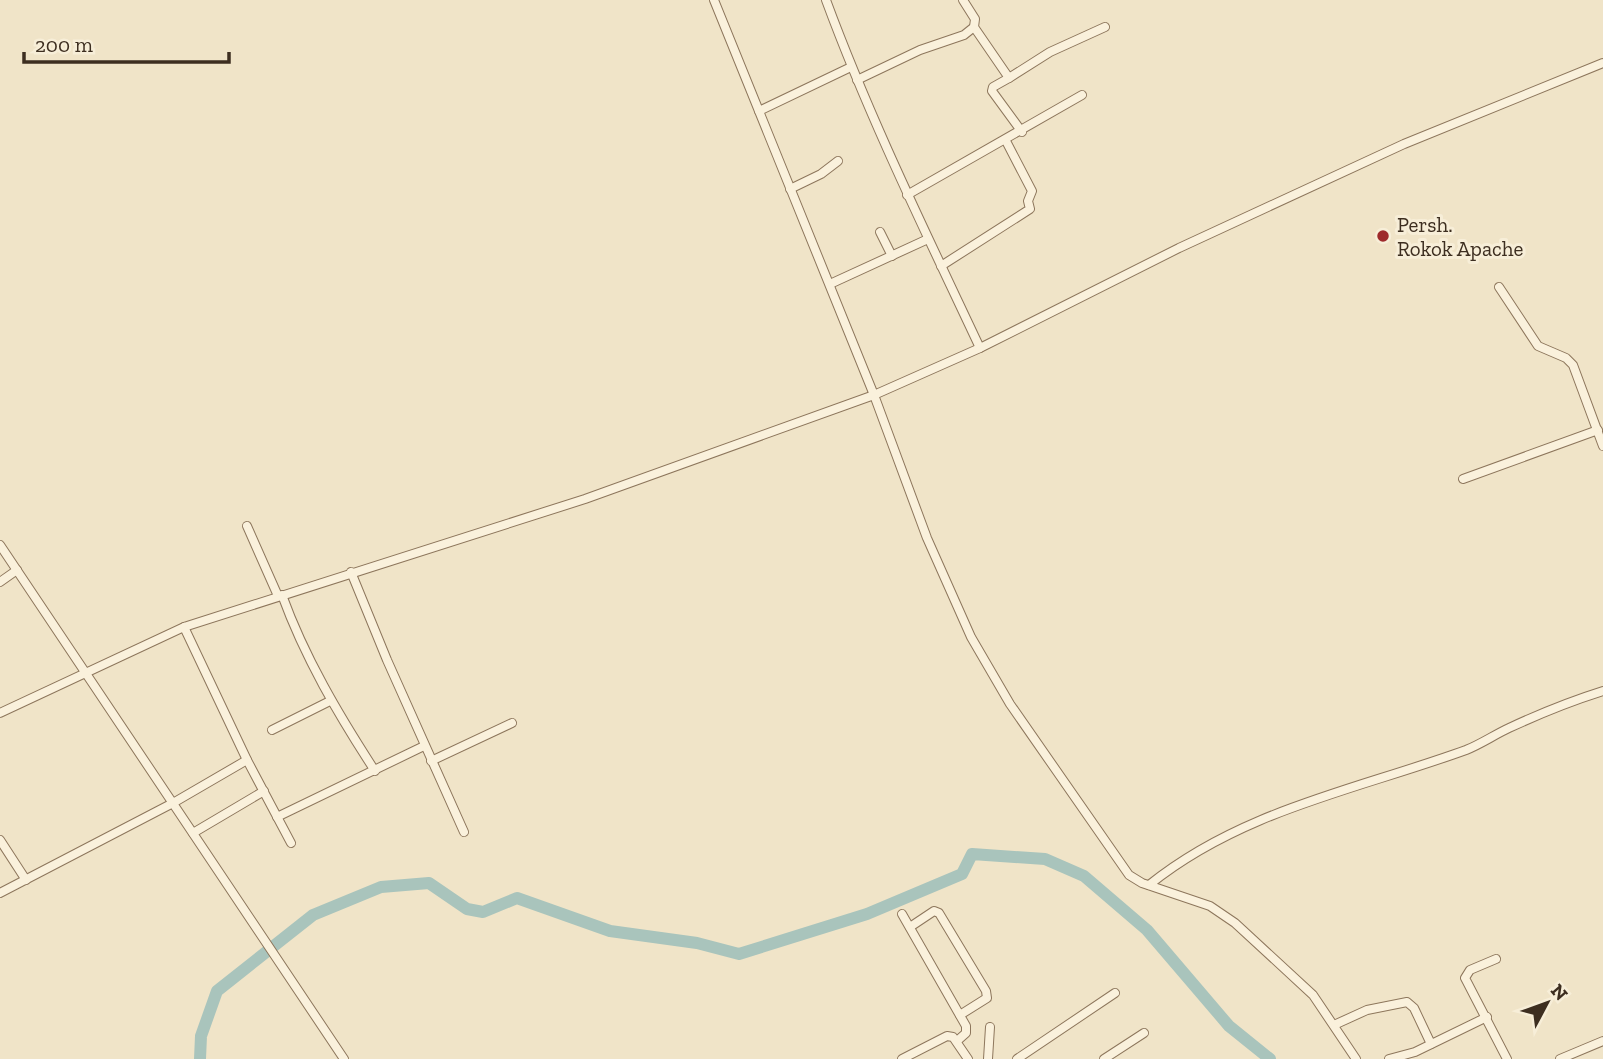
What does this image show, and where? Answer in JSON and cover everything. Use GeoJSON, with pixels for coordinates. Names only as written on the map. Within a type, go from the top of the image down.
{"type":"FeatureCollection","features":[{"type":"Feature","properties":{"kind":"street"},"geometry":{"type":"LineString","coordinates":[[715,0],[874,395],[928,538],[985,664],[1124,870],[1135,880],[1210,906],[1235,923],[1313,995],[1356,1059]]}},
{"type":"Feature","properties":{"kind":"street"},"geometry":{"type":"LineString","coordinates":[[826,0],[851,67],[907,195],[980,348]]}},
{"type":"Feature","properties":{"kind":"street"},"geometry":{"type":"LineString","coordinates":[[963,0],[975,19],[974,27],[1009,78]]}},
{"type":"Feature","properties":{"kind":"street"},"geometry":{"type":"LineString","coordinates":[[857,80],[920,50],[964,35],[974,27]]}},
{"type":"Feature","properties":{"kind":"street"},"geometry":{"type":"LineString","coordinates":[[1022,132],[992,89],[1050,52],[1105,27]]}},
{"type":"Feature","properties":{"kind":"street"},"geometry":{"type":"LineString","coordinates":[[0,713],[184,627],[585,499],[874,395],[980,348],[1179,248],[1404,144],[1603,63]]}},
{"type":"Feature","properties":{"kind":"street"},"geometry":{"type":"LineString","coordinates":[[759,111],[851,67]]}},
{"type":"Feature","properties":{"kind":"street"},"geometry":{"type":"LineString","coordinates":[[907,195],[1022,132],[1082,95]]}},
{"type":"Feature","properties":{"kind":"street"},"geometry":{"type":"LineString","coordinates":[[941,266],[1030,209],[1028,201],[1032,191],[1006,141]]}},
{"type":"Feature","properties":{"kind":"street"},"geometry":{"type":"LineString","coordinates":[[790,189],[821,174],[838,161]]}},
{"type":"Feature","properties":{"kind":"street"},"geometry":{"type":"LineString","coordinates":[[880,232],[892,256]]}},
{"type":"Feature","properties":{"kind":"street"},"geometry":{"type":"LineString","coordinates":[[830,284],[928,239]]}},
{"type":"Feature","properties":{"kind":"street"},"geometry":{"type":"LineString","coordinates":[[1499,287],[1538,346],[1573,365],[1603,446]]}},
{"type":"Feature","properties":{"kind":"street"},"geometry":{"type":"LineString","coordinates":[[1463,479],[1598,430]]}},
{"type":"Feature","properties":{"kind":"street"},"geometry":{"type":"LineString","coordinates":[[247,526],[330,701],[375,771]]}},
{"type":"Feature","properties":{"kind":"street"},"geometry":{"type":"LineString","coordinates":[[0,545],[344,1059]]}},
{"type":"Feature","properties":{"kind":"street"},"geometry":{"type":"LineString","coordinates":[[0,582],[17,570]]}},
{"type":"Feature","properties":{"kind":"street"},"geometry":{"type":"LineString","coordinates":[[351,572],[424,746],[464,832]]}},
{"type":"Feature","properties":{"kind":"street"},"geometry":{"type":"LineString","coordinates":[[184,627],[247,760],[291,843]]}},
{"type":"Feature","properties":{"kind":"street"},"geometry":{"type":"LineString","coordinates":[[1149,885],[1200,848],[1238,828],[1334,791],[1464,750],[1515,725],[1603,691]]}},
{"type":"Feature","properties":{"kind":"street"},"geometry":{"type":"LineString","coordinates":[[272,730],[330,701]]}},
{"type":"Feature","properties":{"kind":"street"},"geometry":{"type":"LineString","coordinates":[[431,761],[512,723]]}},
{"type":"Feature","properties":{"kind":"street"},"geometry":{"type":"LineString","coordinates":[[277,817],[424,746]]}},
{"type":"Feature","properties":{"kind":"street"},"geometry":{"type":"LineString","coordinates":[[0,893],[173,803],[247,760]]}},
{"type":"Feature","properties":{"kind":"street"},"geometry":{"type":"LineString","coordinates":[[193,833],[264,791]]}},
{"type":"Feature","properties":{"kind":"street"},"geometry":{"type":"LineString","coordinates":[[0,840],[26,880]]}},
{"type":"Feature","properties":{"kind":"street"},"geometry":{"type":"LineString","coordinates":[[910,927],[934,911],[939,913],[986,991],[987,998],[960,1015]]}},
{"type":"Feature","properties":{"kind":"street"},"geometry":{"type":"LineString","coordinates":[[902,914],[967,1031],[957,1041]]}},
{"type":"Feature","properties":{"kind":"street"},"geometry":{"type":"LineString","coordinates":[[1496,959],[1471,970],[1465,978],[1507,1059]]}},
{"type":"Feature","properties":{"kind":"street"},"geometry":{"type":"LineString","coordinates":[[1017,1059],[1115,993]]}},
{"type":"Feature","properties":{"kind":"street"},"geometry":{"type":"LineString","coordinates":[[1334,1025],[1367,1010],[1406,1002],[1414,1008],[1431,1044]]}},
{"type":"Feature","properties":{"kind":"street"},"geometry":{"type":"LineString","coordinates":[[1389,1059],[1416,1055],[1431,1044],[1487,1017]]}},
{"type":"Feature","properties":{"kind":"street"},"geometry":{"type":"LineString","coordinates":[[988,1059],[989,1027]]}},
{"type":"Feature","properties":{"kind":"street"},"geometry":{"type":"LineString","coordinates":[[1104,1059],[1144,1032]]}},
{"type":"Feature","properties":{"kind":"street"},"geometry":{"type":"LineString","coordinates":[[902,1059],[947,1036],[957,1041],[968,1059]]}},
{"type":"Feature","properties":{"kind":"street"},"geometry":{"type":"LineString","coordinates":[[1560,1059],[1603,1041]]}},
{"type":"Feature","properties":{"kind":"waterway"},"geometry":{"type":"LineString","coordinates":[[200,1059],[201,1036],[217,991],[313,915],[381,887],[429,883],[467,909],[483,912],[517,898],[610,931],[697,943],[739,954],[867,914],[962,874],[972,854],[1045,859],[1084,876],[1147,930],[1229,1026],[1270,1059]]}},
{"type":"Feature","properties":{"kind":"place","name":"Persh. Rokok Apache"},"geometry":{"type":"Point","coordinates":[1383,236]}}]}
